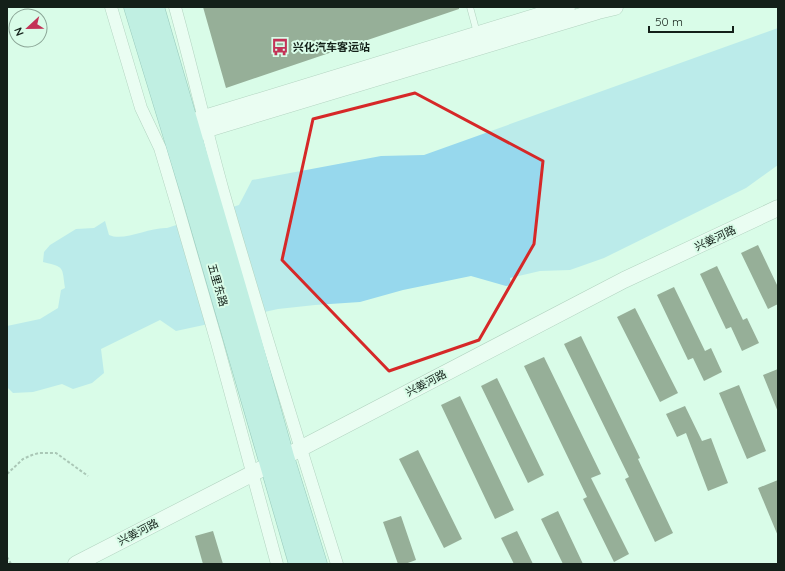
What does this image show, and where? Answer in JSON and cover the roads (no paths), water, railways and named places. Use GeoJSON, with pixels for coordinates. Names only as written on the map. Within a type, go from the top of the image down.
{"type":"FeatureCollection","features":[{"type":"Feature","properties":{"kind":"main road","name":"五里东路"},"geometry":{"type":"LineString","coordinates":[[134,7],[201,198],[241,335],[268,465],[299,564]]}},
{"type":"Feature","properties":{"kind":"main road","name":"五里东路"},"geometry":{"type":"LineString","coordinates":[[154,7],[198,126],[201,198]]}},
{"type":"Feature","properties":{"kind":"main road","name":"五里东路"},"geometry":{"type":"LineString","coordinates":[[268,465],[317,564]]}},
{"type":"Feature","properties":{"kind":"street"},"geometry":{"type":"LineString","coordinates":[[111,7],[141,108],[160,148],[201,198],[241,335],[268,465],[277,564]]}},
{"type":"Feature","properties":{"kind":"street"},"geometry":{"type":"LineString","coordinates":[[175,7],[198,126],[479,40],[615,7]]}},
{"type":"Feature","properties":{"kind":"street"},"geometry":{"type":"LineString","coordinates":[[479,40],[567,7]]}},
{"type":"Feature","properties":{"kind":"street","name":"兴姜河路"},"geometry":{"type":"LineString","coordinates":[[76,564],[624,280],[778,208]]}},
{"type":"Feature","properties":{"kind":"street"},"geometry":{"type":"LineString","coordinates":[[241,335],[301,448],[337,564]]}},
{"type":"Feature","properties":{"kind":"lane"},"geometry":{"type":"LineString","coordinates":[[470,7],[479,40]]}},
{"type":"Feature","properties":{"kind":"water"},"geometry":{"type":"Polygon","coordinates":[[[778,28],[778,165],[746,188],[604,258],[570,270],[540,271],[510,278],[511,285],[506,286],[471,276],[403,290],[360,302],[278,309],[176,331],[160,320],[101,349],[104,373],[92,383],[73,389],[62,384],[33,392],[13,393],[7,387],[7,326],[40,319],[58,308],[61,290],[65,288],[63,272],[55,265],[43,262],[44,252],[50,245],[76,229],[94,228],[105,221],[109,235],[122,237],[160,228],[167,228],[239,205],[252,180],[381,156],[424,155],[778,28]]]}},
{"type":"Feature","properties":{"kind":"place","name":"兴化汽车客运站"},"geometry":{"type":"Point","coordinates":[280,47]}}]}
